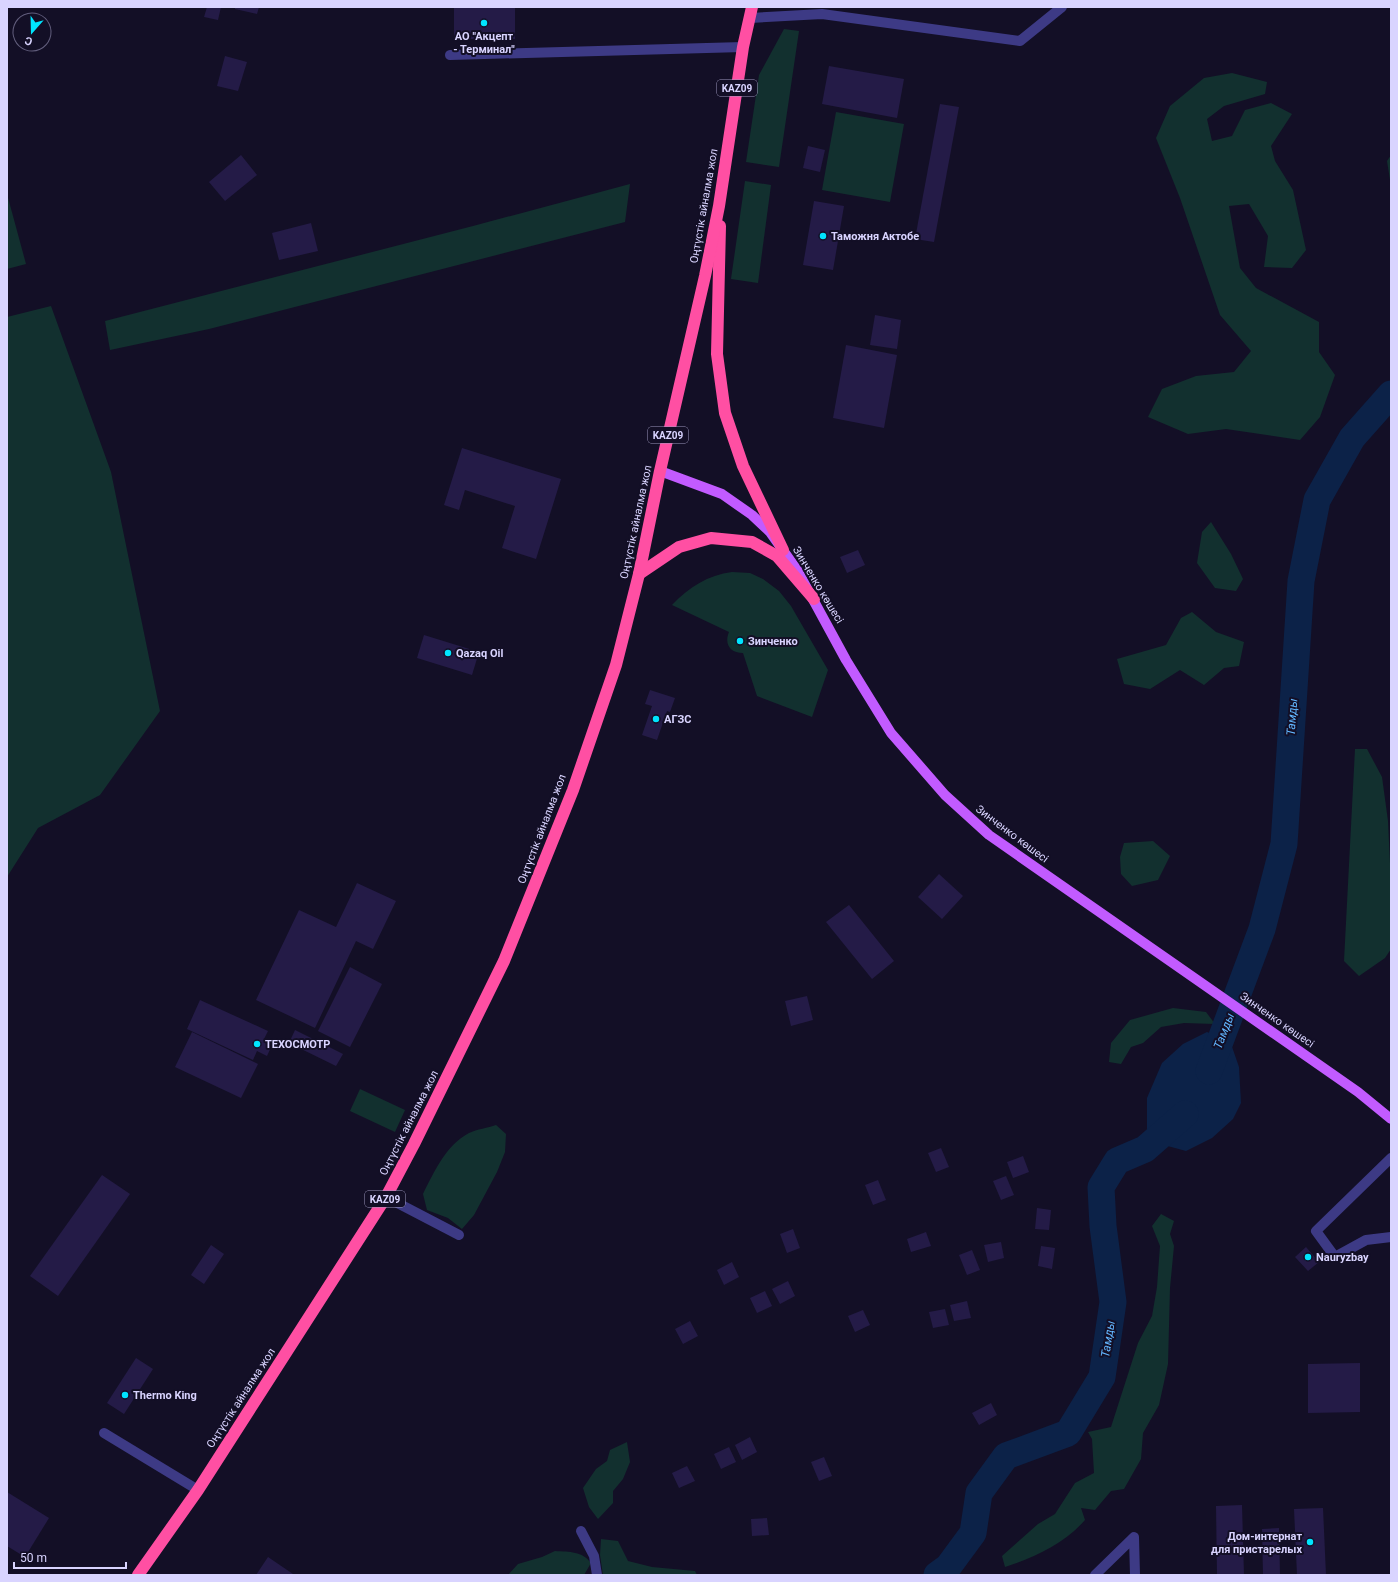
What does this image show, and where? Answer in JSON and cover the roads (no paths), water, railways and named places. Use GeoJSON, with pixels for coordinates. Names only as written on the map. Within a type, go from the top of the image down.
{"type":"FeatureCollection","features":[{"type":"Feature","properties":{"kind":"highway","name":"Оңтүстік айналма жол"},"geometry":{"type":"LineString","coordinates":[[138,1575],[198,1490],[386,1197],[414,1144],[504,961],[573,790],[616,665],[638,574],[705,276],[719,206],[743,48],[751,12]]}},
{"type":"Feature","properties":{"kind":"highway"},"geometry":{"type":"LineString","coordinates":[[719,206],[721,238],[717,354],[725,412],[743,466],[783,550]]}},
{"type":"Feature","properties":{"kind":"highway"},"geometry":{"type":"LineString","coordinates":[[638,574],[679,547],[711,538],[752,542],[776,556],[814,599]]}},
{"type":"Feature","properties":{"kind":"main road","name":"Зинченко көшесі"},"geometry":{"type":"LineString","coordinates":[[660,471],[722,494],[752,515],[770,532],[798,570],[846,660],[891,733],[945,795],[990,834],[1358,1092],[1391,1119]]}},
{"type":"Feature","properties":{"kind":"street"},"geometry":{"type":"LineString","coordinates":[[751,12],[822,14],[1020,42],[1062,7]]}},
{"type":"Feature","properties":{"kind":"street"},"geometry":{"type":"LineString","coordinates":[[450,55],[743,48]]}},
{"type":"Feature","properties":{"kind":"street"},"geometry":{"type":"LineString","coordinates":[[1391,1158],[1316,1231],[1335,1257],[1366,1240],[1391,1237]]}},
{"type":"Feature","properties":{"kind":"street"},"geometry":{"type":"LineString","coordinates":[[386,1197],[459,1235]]}},
{"type":"Feature","properties":{"kind":"street"},"geometry":{"type":"LineString","coordinates":[[104,1433],[198,1490]]}},
{"type":"Feature","properties":{"kind":"street"},"geometry":{"type":"LineString","coordinates":[[581,1531],[594,1556],[597,1575]]}},
{"type":"Feature","properties":{"kind":"street"},"geometry":{"type":"LineString","coordinates":[[1095,1575],[1134,1537],[1135,1575]]}},
{"type":"Feature","properties":{"kind":"water"},"geometry":{"type":"Polygon","coordinates":[[[1207,1032],[1230,1041],[1239,1067],[1241,1103],[1233,1119],[1212,1138],[1186,1151],[1164,1145],[1147,1129],[1147,1098],[1162,1063],[1183,1044],[1207,1032]]]}},
{"type":"Feature","properties":{"kind":"waterway","name":"Тамды"},"geometry":{"type":"LineString","coordinates":[[1209,1071],[1262,929],[1284,844],[1301,581],[1317,500],[1352,438],[1391,394]]}},
{"type":"Feature","properties":{"kind":"waterway","name":"Тамды"},"geometry":{"type":"LineString","coordinates":[[937,1575],[948,1567],[973,1533],[979,1493],[1006,1456],[1068,1433],[1102,1377],[1113,1302],[1103,1226],[1101,1187],[1117,1161],[1145,1149],[1185,1114]]}},
{"type":"Feature","properties":{"kind":"place","name":"АО \"Акцепт - Терминал\""},"geometry":{"type":"Point","coordinates":[484,23]}},
{"type":"Feature","properties":{"kind":"place","name":"Таможня Актобе"},"geometry":{"type":"Point","coordinates":[823,236]}},
{"type":"Feature","properties":{"kind":"place","name":"Зинченко"},"geometry":{"type":"Point","coordinates":[740,641]}},
{"type":"Feature","properties":{"kind":"place","name":"Qazaq Oil"},"geometry":{"type":"Point","coordinates":[448,653]}},
{"type":"Feature","properties":{"kind":"place","name":"АГЗС"},"geometry":{"type":"Point","coordinates":[656,719]}},
{"type":"Feature","properties":{"kind":"place","name":"ТЕХОСМОТР"},"geometry":{"type":"Point","coordinates":[257,1044]}},
{"type":"Feature","properties":{"kind":"place","name":"Nauryzbay"},"geometry":{"type":"Point","coordinates":[1308,1257]}},
{"type":"Feature","properties":{"kind":"place","name":"Thermo King"},"geometry":{"type":"Point","coordinates":[125,1395]}},
{"type":"Feature","properties":{"kind":"place","name":"Дом-интернат для пристарелых"},"geometry":{"type":"Point","coordinates":[1310,1542]}}]}
